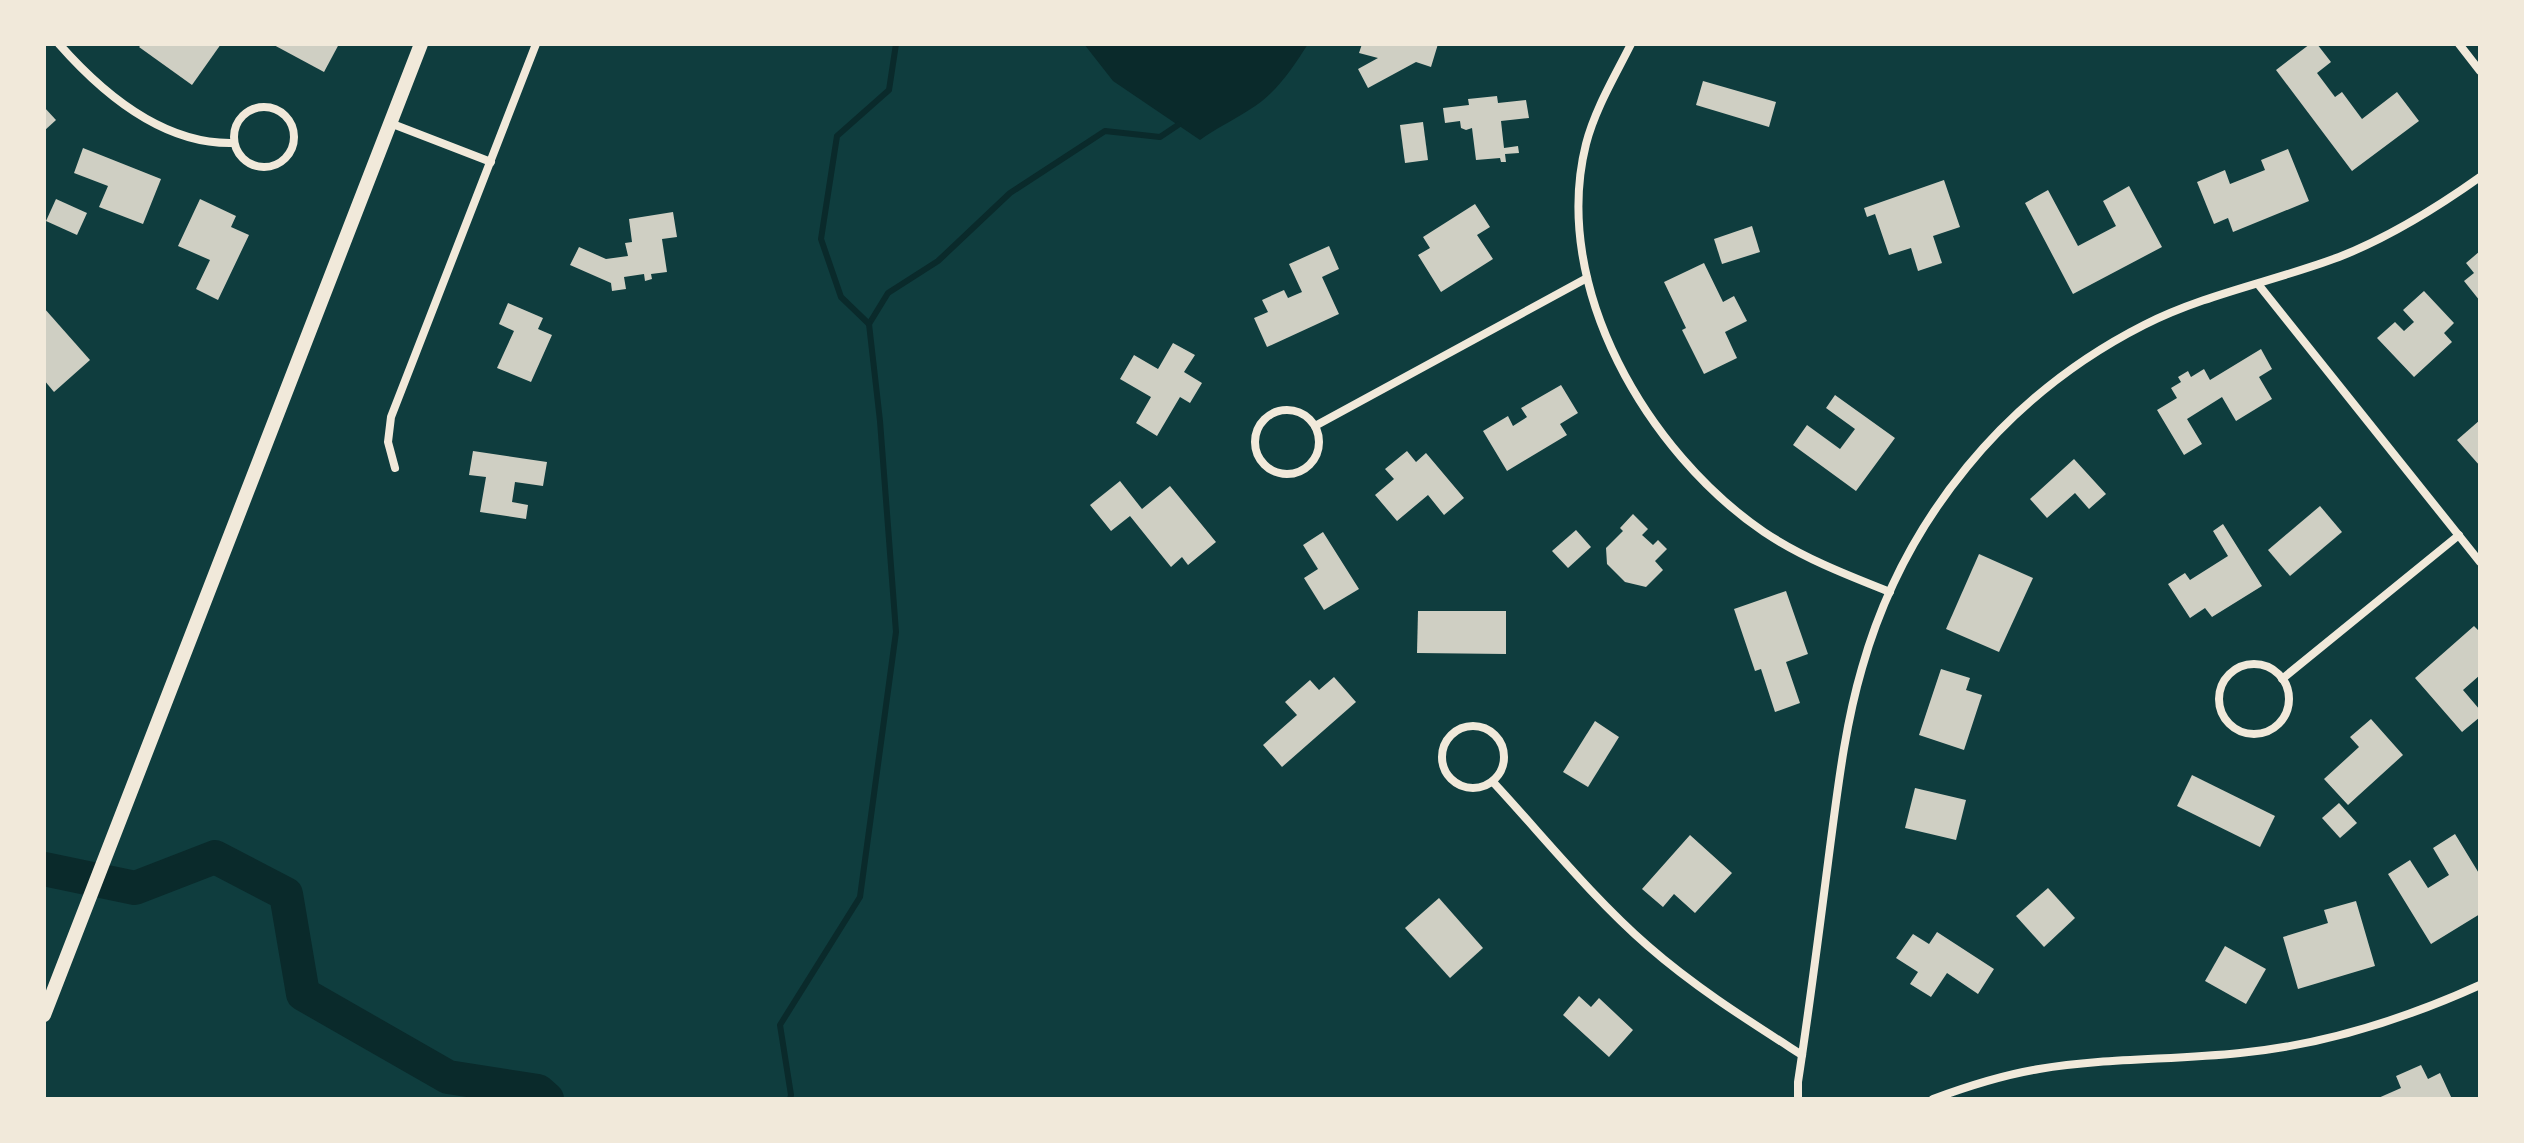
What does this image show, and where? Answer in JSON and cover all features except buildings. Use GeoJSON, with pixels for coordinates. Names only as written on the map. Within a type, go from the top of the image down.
{"type":"FeatureCollection","features":[{"type":"Feature","properties":{"kind":"main road"},"geometry":{"type":"LineString","coordinates":[[44,1015],[421,44]]}},
{"type":"Feature","properties":{"kind":"street"},"geometry":{"type":"LineString","coordinates":[[59,44],[100,86],[147,120],[198,140],[217,144],[234,143]]}},
{"type":"Feature","properties":{"kind":"street"},"geometry":{"type":"LineString","coordinates":[[395,468],[387,434],[391,417],[536,44]]}},
{"type":"Feature","properties":{"kind":"street"},"geometry":{"type":"LineString","coordinates":[[1631,44],[1598,111],[1584,154],[1579,216],[1587,278],[1597,311],[1624,375],[1657,427],[1689,465],[1743,516],[1782,544],[1825,566],[1890,592]]}},
{"type":"Feature","properties":{"kind":"street"},"geometry":{"type":"LineString","coordinates":[[2459,44],[2480,71]]}},
{"type":"Feature","properties":{"kind":"street"},"geometry":{"type":"LineString","coordinates":[[263,107],[282,113],[293,131],[291,149],[279,163],[270,167],[244,160],[234,143],[237,123],[253,109],[263,107]]}},
{"type":"Feature","properties":{"kind":"street"},"geometry":{"type":"LineString","coordinates":[[390,123],[491,162]]}},
{"type":"Feature","properties":{"kind":"street"},"geometry":{"type":"LineString","coordinates":[[1798,1099],[1849,721],[1866,655],[1890,592],[1926,521],[1957,478],[1992,438],[2032,401],[2074,368],[2143,326],[2194,304],[2339,257],[2384,237],[2430,211],[2480,177]]}},
{"type":"Feature","properties":{"kind":"street"},"geometry":{"type":"LineString","coordinates":[[1315,426],[1587,278]]}},
{"type":"Feature","properties":{"kind":"street"},"geometry":{"type":"LineString","coordinates":[[2258,284],[2480,562]]}},
{"type":"Feature","properties":{"kind":"street"},"geometry":{"type":"LineString","coordinates":[[1281,411],[1294,411],[1315,426],[1318,446],[1314,458],[1305,468],[1292,473],[1279,473],[1267,467],[1259,457],[1255,438],[1259,425],[1269,416],[1281,411]]}},
{"type":"Feature","properties":{"kind":"street"},"geometry":{"type":"LineString","coordinates":[[2282,679],[2459,535]]}},
{"type":"Feature","properties":{"kind":"street"},"geometry":{"type":"LineString","coordinates":[[2246,665],[2263,665],[2282,679],[2288,702],[2286,712],[2274,728],[2255,734],[2236,729],[2222,715],[2219,695],[2232,672],[2246,665]]}},
{"type":"Feature","properties":{"kind":"street"},"geometry":{"type":"LineString","coordinates":[[1469,726],[1489,730],[1497,736],[1502,745],[1504,765],[1493,782],[1473,788],[1454,781],[1447,774],[1442,754],[1451,735],[1469,726]]}},
{"type":"Feature","properties":{"kind":"street"},"geometry":{"type":"LineString","coordinates":[[1493,782],[1646,944],[1713,998],[1802,1055]]}},
{"type":"Feature","properties":{"kind":"street"},"geometry":{"type":"LineString","coordinates":[[1933,1099],[1994,1078],[2039,1069],[2240,1053],[2307,1043],[2408,1014],[2480,985]]}},
{"type":"Feature","properties":{"kind":"water"},"geometry":{"type":"Polygon","coordinates":[[[1084,44],[1308,44],[1267,97],[1200,140],[1113,81],[1084,44]]]}},
{"type":"Feature","properties":{"kind":"waterway"},"geometry":{"type":"LineString","coordinates":[[790,1099],[780,1025],[860,897],[896,632],[880,421],[869,324],[841,297],[821,239],[837,136],[889,90],[896,44]]}},
{"type":"Feature","properties":{"kind":"waterway"},"geometry":{"type":"LineString","coordinates":[[869,324],[888,293],[938,261],[1010,193],[1105,131],[1160,137],[1178,125]]}},
{"type":"Feature","properties":{"kind":"waterway"},"geometry":{"type":"LineString","coordinates":[[44,869],[135,888],[215,857],[286,894],[303,994],[448,1077],[538,1091],[547,1099]]}}]}
